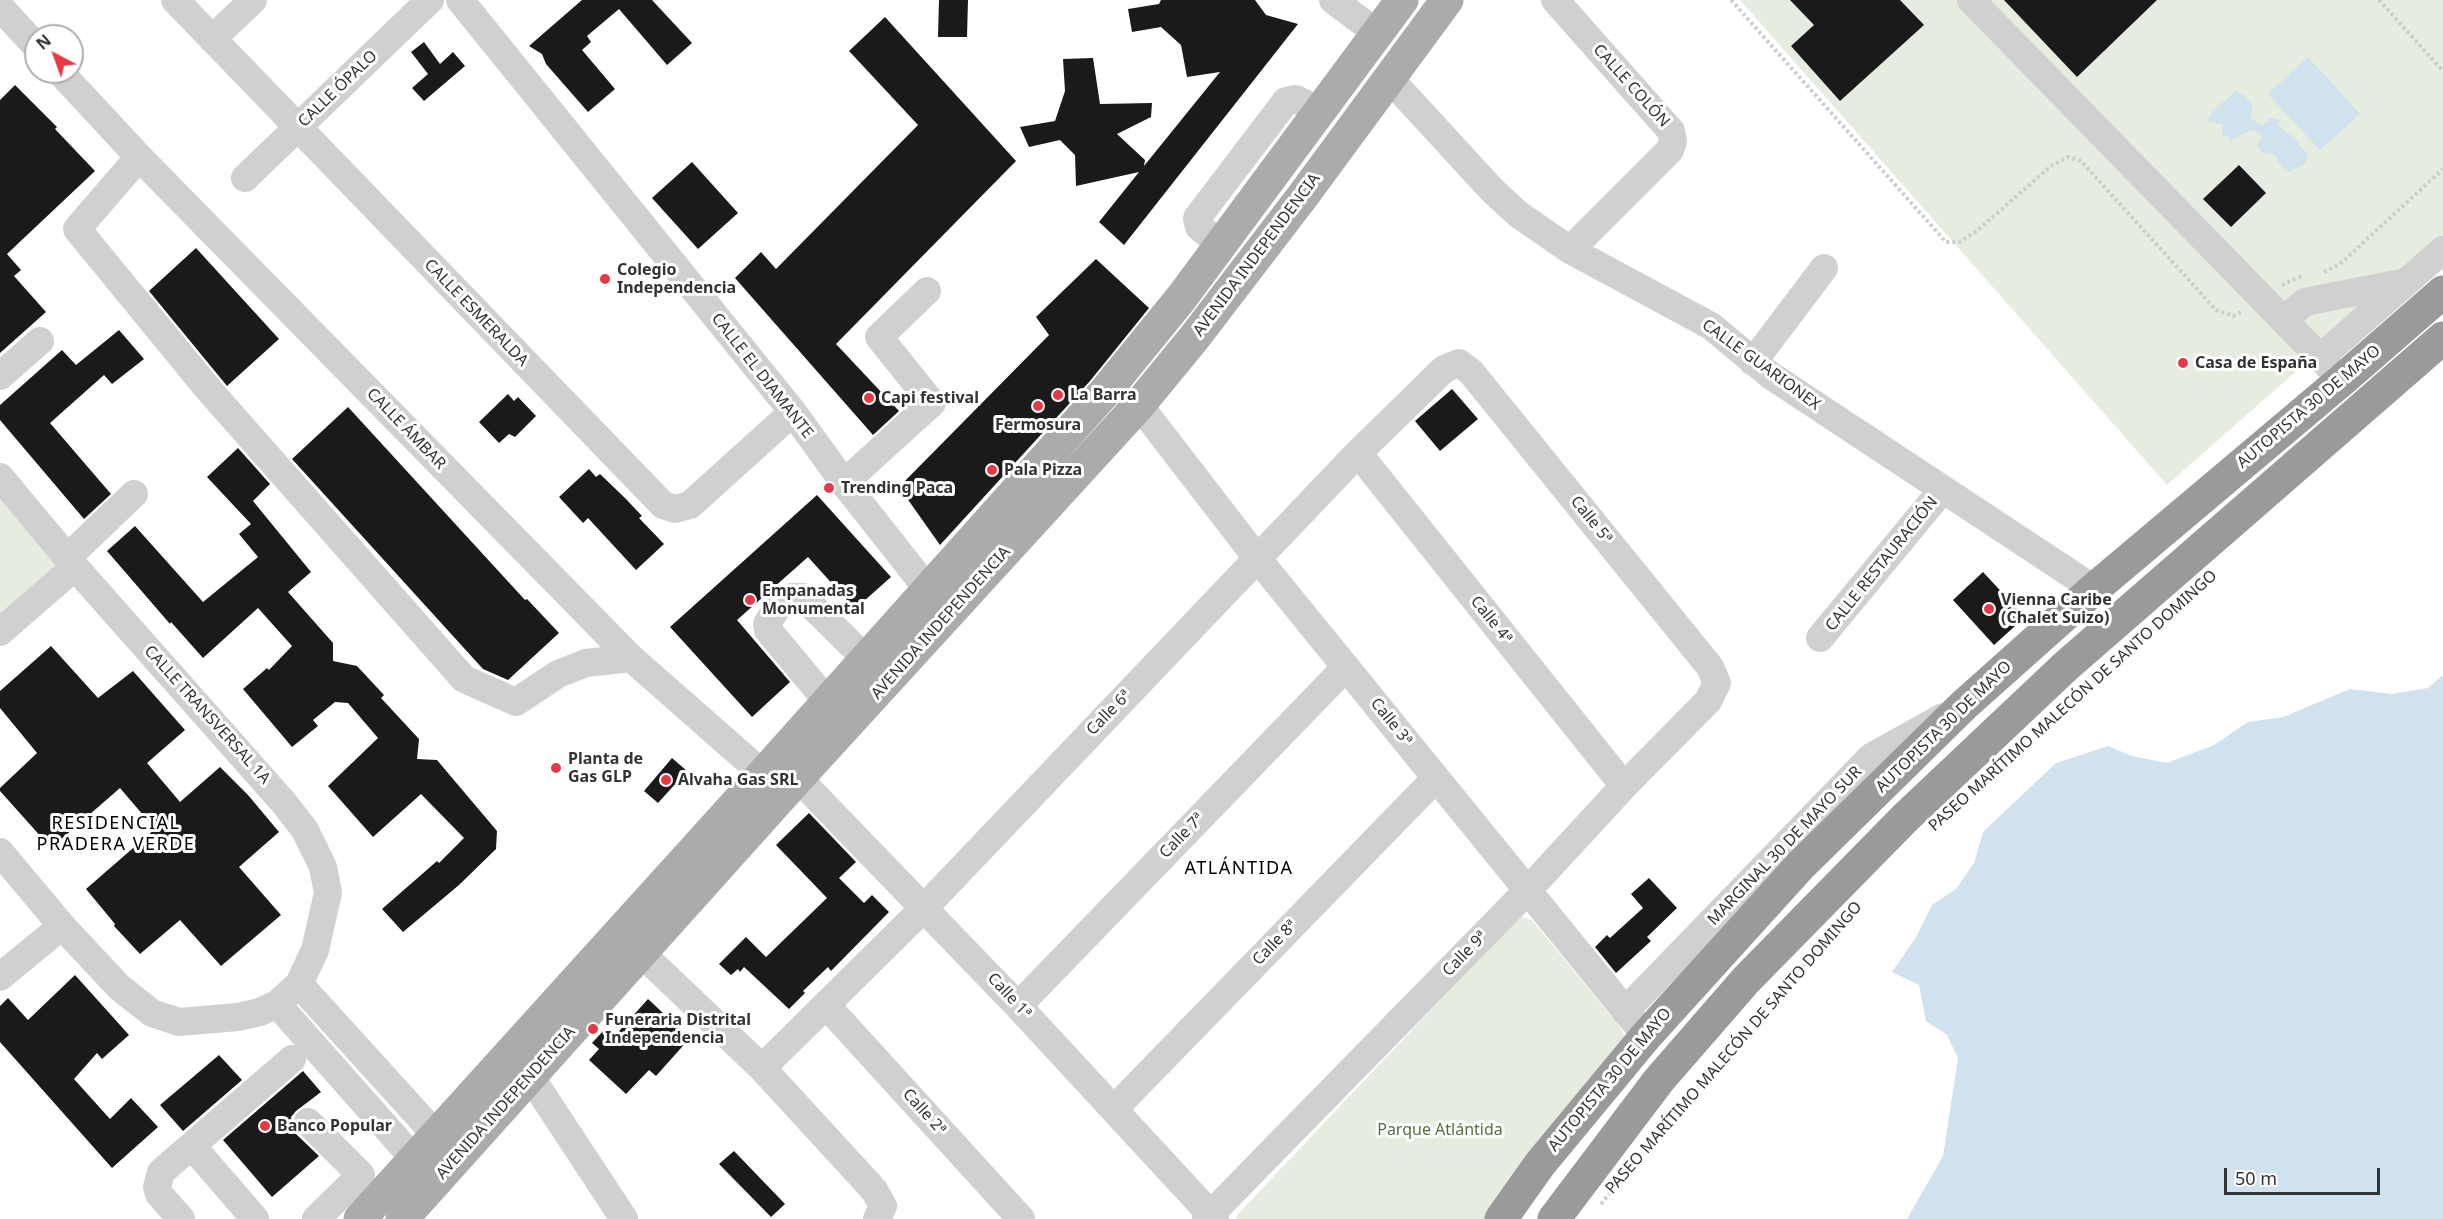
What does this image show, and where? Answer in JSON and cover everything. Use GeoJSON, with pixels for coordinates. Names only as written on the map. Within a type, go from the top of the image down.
{"type":"FeatureCollection","features":[{"type":"Feature","properties":{"kind":"highway","name":"AUTOPISTA 30 DE MAYO"},"geometry":{"type":"LineString","coordinates":[[1501,1219],[1540,1164],[1646,1036],[1801,865],[1964,705],[2094,589],[2332,368],[2443,292]]}},
{"type":"Feature","properties":{"kind":"highway","name":"AUTOPISTA 30 DE MAYO"},"geometry":{"type":"LineString","coordinates":[[1554,1219],[1659,1080],[1738,988],[1905,818],[2075,658],[2443,338]]}},
{"type":"Feature","properties":{"kind":"main road","name":"AVENIDA INDEPENDENCIA"},"geometry":{"type":"LineString","coordinates":[[390,1206],[415,1160],[1104,393],[1182,297],[1402,0]]}},
{"type":"Feature","properties":{"kind":"main road","name":"AVENIDA INDEPENDENCIA"},"geometry":{"type":"LineString","coordinates":[[390,1206],[530,1076],[798,778],[1139,405],[1208,319],[1447,0]]}},
{"type":"Feature","properties":{"kind":"street","name":"CALLE ESMERALDA"},"geometry":{"type":"LineString","coordinates":[[175,0],[663,505],[675,509],[690,505],[793,412]]}},
{"type":"Feature","properties":{"kind":"street"},"geometry":{"type":"LineString","coordinates":[[212,39],[253,0]]}},
{"type":"Feature","properties":{"kind":"street","name":"CALLE ÓPALO"},"geometry":{"type":"LineString","coordinates":[[245,178],[430,0]]}},
{"type":"Feature","properties":{"kind":"street","name":"CALLE EL DIAMANTE"},"geometry":{"type":"LineString","coordinates":[[459,0],[793,412],[844,483],[948,615]]}},
{"type":"Feature","properties":{"kind":"street"},"geometry":{"type":"LineString","coordinates":[[1333,0],[1377,33]]}},
{"type":"Feature","properties":{"kind":"street","name":"CALLE COLÓN"},"geometry":{"type":"LineString","coordinates":[[1555,0],[1671,131],[1673,141],[1670,150],[1570,250]]}},
{"type":"Feature","properties":{"kind":"street"},"geometry":{"type":"LineString","coordinates":[[1971,0],[2332,368],[2408,282],[2443,250]]}},
{"type":"Feature","properties":{"kind":"street"},"geometry":{"type":"LineString","coordinates":[[0,7],[24,33]]}},
{"type":"Feature","properties":{"kind":"street","name":"CALLE GUARIONEX"},"geometry":{"type":"LineString","coordinates":[[1389,78],[1492,190],[1518,214],[1570,250],[1711,326],[1770,375],[2094,589]]}},
{"type":"Feature","properties":{"kind":"street","name":"CALLE ÁMBAR"},"geometry":{"type":"LineString","coordinates":[[71,84],[631,658],[763,774]]}},
{"type":"Feature","properties":{"kind":"street"},"geometry":{"type":"LineString","coordinates":[[140,157],[77,229],[209,390],[464,679],[516,702],[558,674],[586,663],[631,658]]}},
{"type":"Feature","properties":{"kind":"street"},"geometry":{"type":"LineString","coordinates":[[1753,362],[1824,268]]}},
{"type":"Feature","properties":{"kind":"street"},"geometry":{"type":"LineString","coordinates":[[2285,319],[2305,302],[2408,282]]}},
{"type":"Feature","properties":{"kind":"street"},"geometry":{"type":"LineString","coordinates":[[844,483],[932,403],[879,337],[927,291]]}},
{"type":"Feature","properties":{"kind":"street"},"geometry":{"type":"LineString","coordinates":[[0,375],[40,341]]}},
{"type":"Feature","properties":{"kind":"street","name":"Calle 6ª"},"geometry":{"type":"LineString","coordinates":[[762,1068],[925,907],[1358,453],[1444,369],[1459,363]]}},
{"type":"Feature","properties":{"kind":"street","name":"Calle 5ª"},"geometry":{"type":"LineString","coordinates":[[1459,363],[1471,372],[1710,667],[1717,683]]}},
{"type":"Feature","properties":{"kind":"street","name":"Calle 3ª"},"geometry":{"type":"LineString","coordinates":[[1139,405],[1257,558],[1646,1036]]}},
{"type":"Feature","properties":{"kind":"street","name":"Calle 4ª"},"geometry":{"type":"LineString","coordinates":[[1358,453],[1624,786]]}},
{"type":"Feature","properties":{"kind":"street","name":"CALLE TRANSVERSAL 1A"},"geometry":{"type":"LineString","coordinates":[[0,477],[71,562],[278,795],[305,830],[324,867],[328,893],[315,950],[299,984]]}},
{"type":"Feature","properties":{"kind":"street","name":"CALLE RESTAURACIÓN"},"geometry":{"type":"LineString","coordinates":[[1820,638],[1943,489]]}},
{"type":"Feature","properties":{"kind":"street"},"geometry":{"type":"LineString","coordinates":[[0,632],[71,562],[134,494]]}},
{"type":"Feature","properties":{"kind":"street"},"geometry":{"type":"LineString","coordinates":[[827,702],[768,630],[767,624],[776,609],[791,597],[803,597],[866,659]]}},
{"type":"Feature","properties":{"kind":"street","name":"Calle 7ª"},"geometry":{"type":"LineString","coordinates":[[1018,1006],[1346,667]]}},
{"type":"Feature","properties":{"kind":"street","name":"Calle 9ª"},"geometry":{"type":"LineString","coordinates":[[1211,1218],[1708,700],[1717,683]]}},
{"type":"Feature","properties":{"kind":"street","name":"MARGINAL 30 DE MAYO SUR"},"geometry":{"type":"LineString","coordinates":[[1625,1011],[1871,757],[1964,705]]}},
{"type":"Feature","properties":{"kind":"street"},"geometry":{"type":"LineString","coordinates":[[763,774],[781,782],[798,778]]}},
{"type":"Feature","properties":{"kind":"street","name":"Calle 1ª"},"geometry":{"type":"LineString","coordinates":[[798,778],[925,907],[1018,1006],[1211,1218]]}},
{"type":"Feature","properties":{"kind":"street","name":"Calle 8ª"},"geometry":{"type":"LineString","coordinates":[[1114,1109],[1436,778]]}},
{"type":"Feature","properties":{"kind":"street"},"geometry":{"type":"LineString","coordinates":[[0,852],[62,926],[119,987],[152,1013],[179,1022],[238,1017],[260,1012],[277,1004],[299,984],[437,1136]]}},
{"type":"Feature","properties":{"kind":"street"},"geometry":{"type":"LineString","coordinates":[[0,977],[62,926]]}},
{"type":"Feature","properties":{"kind":"street"},"geometry":{"type":"LineString","coordinates":[[641,953],[762,1068],[874,1190],[883,1206],[878,1219]]}},
{"type":"Feature","properties":{"kind":"street"},"geometry":{"type":"LineString","coordinates":[[277,1004],[415,1160]]}},
{"type":"Feature","properties":{"kind":"street","name":"Calle 2ª"},"geometry":{"type":"LineString","coordinates":[[826,1005],[1021,1219]]}},
{"type":"Feature","properties":{"kind":"street"},"geometry":{"type":"LineString","coordinates":[[181,1219],[159,1194],[158,1180],[161,1173],[292,1059]]}},
{"type":"Feature","properties":{"kind":"street"},"geometry":{"type":"LineString","coordinates":[[530,1076],[624,1219]]}},
{"type":"Feature","properties":{"kind":"street"},"geometry":{"type":"LineString","coordinates":[[308,1122],[390,1206]]}},
{"type":"Feature","properties":{"kind":"street"},"geometry":{"type":"LineString","coordinates":[[192,1146],[255,1219]]}},
{"type":"Feature","properties":{"kind":"street"},"geometry":{"type":"LineString","coordinates":[[316,1219],[390,1206]]}},
{"type":"Feature","properties":{"kind":"path"},"geometry":{"type":"LineString","coordinates":[[1731,0],[1946,242],[1959,242],[1978,230],[2051,166],[2068,157],[2081,161],[2216,310],[2233,316],[2252,307],[2263,296],[2296,277],[2304,276]]}},
{"type":"Feature","properties":{"kind":"path"},"geometry":{"type":"LineString","coordinates":[[2379,0],[2443,71]]}},
{"type":"Feature","properties":{"kind":"path"},"geometry":{"type":"LineString","coordinates":[[2322,273],[2340,264],[2443,169]]}},
{"type":"Feature","properties":{"kind":"path","name":"PASEO MARÍTIMO MALECÓN DE SANTO DOMINGO"},"geometry":{"type":"LineString","coordinates":[[1595,1212],[1741,1036],[1825,940]]}},
{"type":"Feature","properties":{"kind":"green space","name":"Casa de España"},"geometry":{"type":"Polygon","coordinates":[[[1740,0],[2443,0],[2443,242],[2167,485],[1740,0]]]}},
{"type":"Feature","properties":{"kind":"green space"},"geometry":{"type":"Polygon","coordinates":[[[0,497],[62,569],[0,625],[0,497]]]}},
{"type":"Feature","properties":{"kind":"green space","name":"Parque Atlántida"},"geometry":{"type":"Polygon","coordinates":[[[1522,917],[1532,920],[1620,1027],[1624,1036],[1624,1045],[1485,1219],[1236,1219],[1238,1214],[1514,922],[1522,917]]]}},
{"type":"Feature","properties":{"kind":"water"},"geometry":{"type":"Polygon","coordinates":[[[2308,57],[2360,114],[2320,150],[2268,94],[2308,57]]]}},
{"type":"Feature","properties":{"kind":"water"},"geometry":{"type":"Polygon","coordinates":[[[2236,91],[2243,94],[2252,104],[2251,119],[2262,125],[2268,121],[2268,117],[2281,120],[2277,125],[2295,139],[2308,154],[2306,162],[2289,172],[2274,154],[2261,152],[2257,145],[2262,137],[2259,133],[2250,130],[2230,141],[2228,135],[2222,136],[2223,124],[2208,122],[2212,112],[2236,91]]]}},
{"type":"Feature","properties":{"kind":"water"},"geometry":{"type":"Polygon","coordinates":[[[2443,675],[2443,1219],[1907,1219],[1943,1156],[1958,1058],[1947,1035],[1926,1021],[1919,985],[1892,972],[1915,939],[1932,905],[1956,889],[1974,863],[1983,832],[2056,763],[2108,746],[2132,756],[2167,763],[2214,745],[2248,722],[2283,717],[2350,689],[2391,694],[2428,688],[2443,675]]]}},
{"type":"Feature","properties":{"kind":"building"},"geometry":{"type":"Polygon","coordinates":[[[582,0],[652,0],[692,43],[667,65],[619,9],[587,36],[591,42],[582,50],[615,89],[588,112],[546,64],[542,54],[529,46],[582,0]]]}},
{"type":"Feature","properties":{"kind":"building"},"geometry":{"type":"Polygon","coordinates":[[[939,0],[968,0],[967,37],[938,37],[939,0]]]}},
{"type":"Feature","properties":{"kind":"building"},"geometry":{"type":"Polygon","coordinates":[[[1161,0],[1255,0],[1266,15],[1298,24],[1124,245],[1099,222],[1139,172],[1076,186],[1075,155],[1060,140],[1029,147],[1020,127],[1055,121],[1065,91],[1063,59],[1093,58],[1100,104],[1152,103],[1151,117],[1117,134],[1145,160],[1144,166],[1220,72],[1187,77],[1181,45],[1161,27],[1132,32],[1128,9],[1159,4],[1161,0]]]}},
{"type":"Feature","properties":{"kind":"building"},"geometry":{"type":"Polygon","coordinates":[[[1790,0],[1900,0],[1924,25],[1840,101],[1791,46],[1814,25],[1790,0]]]}},
{"type":"Feature","properties":{"kind":"building"},"geometry":{"type":"Polygon","coordinates":[[[2004,0],[2157,0],[2077,77],[2004,0]]]}},
{"type":"Feature","properties":{"kind":"building"},"geometry":{"type":"Polygon","coordinates":[[[885,17],[1016,161],[836,344],[899,411],[873,435],[735,278],[761,252],[776,269],[918,125],[849,51],[885,17]]]}},
{"type":"Feature","properties":{"kind":"building"},"geometry":{"type":"Polygon","coordinates":[[[424,42],[440,64],[453,52],[465,66],[424,101],[412,88],[428,74],[411,52],[424,42]]]}},
{"type":"Feature","properties":{"kind":"building"},"geometry":{"type":"Polygon","coordinates":[[[15,85],[57,127],[55,129],[95,171],[7,254],[21,270],[14,276],[46,312],[0,353],[0,100],[15,85]]]}},
{"type":"Feature","properties":{"kind":"building"},"geometry":{"type":"Polygon","coordinates":[[[692,162],[738,213],[698,249],[652,198],[692,162]]]}},
{"type":"Feature","properties":{"kind":"building"},"geometry":{"type":"Polygon","coordinates":[[[2239,165],[2266,193],[2231,227],[2203,199],[2239,165]]]}},
{"type":"Feature","properties":{"kind":"building"},"geometry":{"type":"Polygon","coordinates":[[[196,248],[279,339],[227,386],[149,291],[196,248]]]}},
{"type":"Feature","properties":{"kind":"building"},"geometry":{"type":"Polygon","coordinates":[[[1096,259],[1149,308],[1090,381],[940,545],[899,487],[1049,335],[1036,317],[1096,259]]]}},
{"type":"Feature","properties":{"kind":"building"},"geometry":{"type":"Polygon","coordinates":[[[119,330],[144,359],[112,384],[104,375],[50,423],[111,494],[84,519],[0,420],[0,405],[62,350],[76,365],[119,330]]]}},
{"type":"Feature","properties":{"kind":"building"},"geometry":{"type":"Polygon","coordinates":[[[1452,389],[1478,419],[1440,451],[1415,421],[1452,389]]]}},
{"type":"Feature","properties":{"kind":"building"},"geometry":{"type":"Polygon","coordinates":[[[508,394],[514,401],[518,397],[536,416],[515,437],[509,434],[499,443],[479,422],[508,394]]]}},
{"type":"Feature","properties":{"kind":"building"},"geometry":{"type":"Polygon","coordinates":[[[348,407],[525,600],[527,599],[559,633],[508,680],[483,669],[292,459],[348,407]]]}},
{"type":"Feature","properties":{"kind":"building"},"geometry":{"type":"Polygon","coordinates":[[[238,448],[270,484],[253,501],[311,572],[288,592],[333,643],[333,661],[357,666],[384,695],[381,698],[419,739],[417,759],[437,760],[497,831],[496,849],[459,885],[403,932],[382,909],[437,861],[439,863],[464,838],[421,794],[373,837],[328,786],[378,738],[348,703],[335,702],[313,720],[318,726],[292,747],[243,689],[267,668],[269,670],[292,646],[258,608],[203,658],[171,622],[170,624],[107,551],[135,526],[203,602],[258,557],[239,534],[251,524],[207,477],[238,448]]]}},
{"type":"Feature","properties":{"kind":"building"},"geometry":{"type":"Polygon","coordinates":[[[589,469],[596,477],[600,474],[626,499],[642,516],[639,518],[664,544],[636,570],[588,518],[583,523],[559,497],[589,469]]]}},
{"type":"Feature","properties":{"kind":"building"},"geometry":{"type":"Polygon","coordinates":[[[817,495],[891,577],[855,609],[808,557],[737,620],[790,682],[752,717],[670,627],[817,495]]]}},
{"type":"Feature","properties":{"kind":"building","name":"Vienna Caribe (Chalet Suizo)"},"geometry":{"type":"Polygon","coordinates":[[[1983,572],[2025,617],[1994,645],[1953,600],[1983,572]]]}},
{"type":"Feature","properties":{"kind":"building"},"geometry":{"type":"Polygon","coordinates":[[[51,646],[98,698],[133,671],[185,730],[147,763],[180,802],[220,767],[248,795],[279,832],[239,867],[281,915],[221,966],[180,920],[140,954],[114,926],[115,924],[86,889],[155,829],[120,788],[51,848],[0,791],[0,788],[37,753],[0,708],[0,691],[51,646]]]}},
{"type":"Feature","properties":{"kind":"building"},"geometry":{"type":"Polygon","coordinates":[[[672,758],[687,771],[658,803],[644,791],[672,758]]]}},
{"type":"Feature","properties":{"kind":"building"},"geometry":{"type":"Polygon","coordinates":[[[809,813],[856,862],[839,878],[864,903],[872,895],[889,912],[831,971],[828,967],[803,991],[805,993],[789,1009],[744,967],[740,972],[738,969],[731,975],[719,964],[746,937],[766,957],[827,898],[776,845],[809,813]]]}},
{"type":"Feature","properties":{"kind":"building"},"geometry":{"type":"Polygon","coordinates":[[[1649,878],[1677,908],[1647,937],[1651,941],[1616,973],[1595,947],[1607,935],[1610,938],[1643,908],[1631,894],[1649,878]]]}},
{"type":"Feature","properties":{"kind":"building"},"geometry":{"type":"Polygon","coordinates":[[[75,975],[129,1035],[102,1059],[97,1053],[74,1079],[110,1119],[131,1098],[158,1127],[112,1168],[0,1042],[0,1006],[8,998],[28,1020],[75,975]]]}},
{"type":"Feature","properties":{"kind":"building"},"geometry":{"type":"Polygon","coordinates":[[[648,999],[690,1038],[656,1076],[649,1070],[626,1094],[589,1060],[599,1049],[592,1043],[603,1031],[612,1039],[648,999]]]}},
{"type":"Feature","properties":{"kind":"building"},"geometry":{"type":"Polygon","coordinates":[[[219,1055],[242,1080],[183,1131],[160,1105],[219,1055]]]}},
{"type":"Feature","properties":{"kind":"building","name":"Banco Popular"},"geometry":{"type":"Polygon","coordinates":[[[303,1071],[321,1092],[296,1111],[291,1117],[292,1126],[296,1134],[319,1156],[272,1197],[223,1140],[303,1071]]]}},
{"type":"Feature","properties":{"kind":"building"},"geometry":{"type":"Polygon","coordinates":[[[734,1151],[785,1204],[771,1217],[719,1164],[734,1151]]]}},
{"type":"Feature","properties":{"kind":"place","name":"Colegio Independencia"},"geometry":{"type":"Point","coordinates":[605,279]}},
{"type":"Feature","properties":{"kind":"place","name":"Casa de España"},"geometry":{"type":"Point","coordinates":[2183,363]}},
{"type":"Feature","properties":{"kind":"place","name":"La Barra"},"geometry":{"type":"Point","coordinates":[1058,395]}},
{"type":"Feature","properties":{"kind":"place","name":"Capi festival"},"geometry":{"type":"Point","coordinates":[869,398]}},
{"type":"Feature","properties":{"kind":"place","name":"Fermosura"},"geometry":{"type":"Point","coordinates":[1038,406]}},
{"type":"Feature","properties":{"kind":"place","name":"Pala Pizza"},"geometry":{"type":"Point","coordinates":[992,470]}},
{"type":"Feature","properties":{"kind":"place","name":"Trending Paca"},"geometry":{"type":"Point","coordinates":[829,488]}},
{"type":"Feature","properties":{"kind":"place","name":"Empanadas Monumental"},"geometry":{"type":"Point","coordinates":[750,600]}},
{"type":"Feature","properties":{"kind":"place","name":"Vienna Caribe (Chalet Suizo)"},"geometry":{"type":"Point","coordinates":[1989,609]}},
{"type":"Feature","properties":{"kind":"place","name":"Planta de Gas GLP"},"geometry":{"type":"Point","coordinates":[556,768]}},
{"type":"Feature","properties":{"kind":"place","name":"Alvaha Gas SRL"},"geometry":{"type":"Point","coordinates":[666,780]}},
{"type":"Feature","properties":{"kind":"place","name":"Funeraria Distrital Independencia"},"geometry":{"type":"Point","coordinates":[593,1029]}},
{"type":"Feature","properties":{"kind":"place","name":"Banco Popular"},"geometry":{"type":"Point","coordinates":[265,1126]}},
{"type":"Feature","properties":{"kind":"district","name":"RESIDENCIAL PRADERA VERDE"},"geometry":{"type":"Point","coordinates":[116,834]}},
{"type":"Feature","properties":{"kind":"district","name":"ATLÁNTIDA"},"geometry":{"type":"Point","coordinates":[1239,869]}}]}
